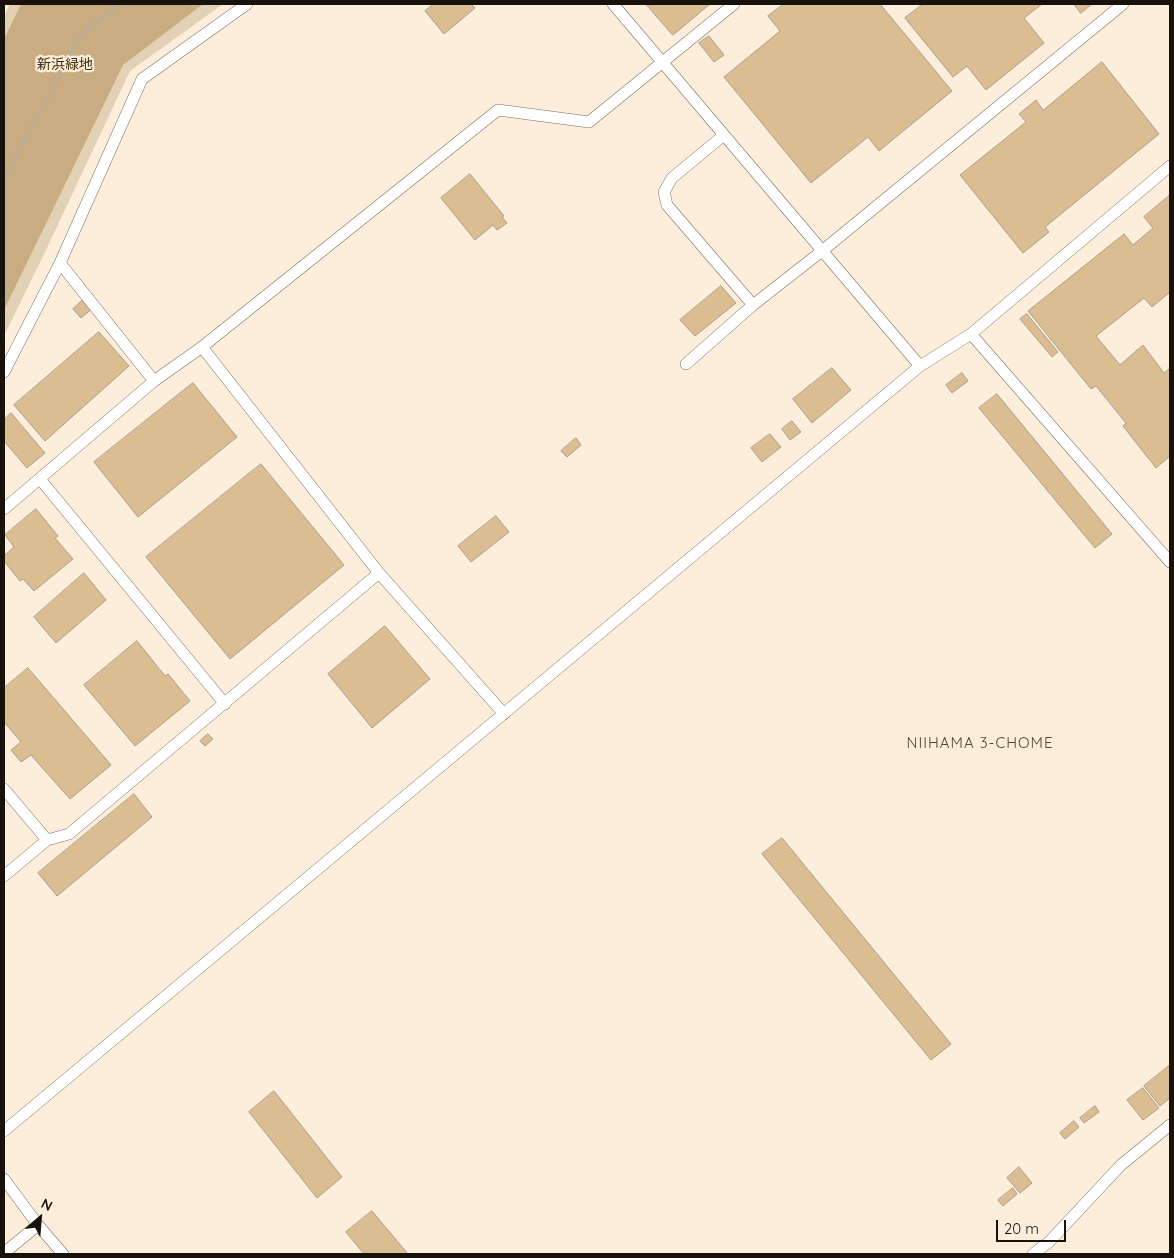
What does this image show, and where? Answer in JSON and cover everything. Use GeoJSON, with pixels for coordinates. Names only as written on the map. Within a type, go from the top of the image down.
{"type":"FeatureCollection","features":[{"type":"Feature","properties":{"kind":"lane"},"geometry":{"type":"LineString","coordinates":[[4,372],[60,263],[142,79],[247,4]]}},
{"type":"Feature","properties":{"kind":"lane"},"geometry":{"type":"LineString","coordinates":[[613,4],[920,366]]}},
{"type":"Feature","properties":{"kind":"lane"},"geometry":{"type":"LineString","coordinates":[[4,509],[154,382],[202,347],[498,110],[589,122],[734,4]]}},
{"type":"Feature","properties":{"kind":"lane"},"geometry":{"type":"LineString","coordinates":[[686,364],[753,305],[822,251],[1122,4]]}},
{"type":"Feature","properties":{"kind":"lane"},"geometry":{"type":"LineString","coordinates":[[724,135],[672,178],[664,192],[666,204],[753,305]]}},
{"type":"Feature","properties":{"kind":"lane"},"geometry":{"type":"LineString","coordinates":[[4,1131],[920,366],[971,334],[1170,166]]}},
{"type":"Feature","properties":{"kind":"lane"},"geometry":{"type":"LineString","coordinates":[[60,263],[154,382]]}},
{"type":"Feature","properties":{"kind":"lane"},"geometry":{"type":"LineString","coordinates":[[971,334],[1170,562]]}},
{"type":"Feature","properties":{"kind":"lane"},"geometry":{"type":"LineString","coordinates":[[202,347],[380,573],[504,714]]}},
{"type":"Feature","properties":{"kind":"lane"},"geometry":{"type":"LineString","coordinates":[[40,479],[225,704]]}},
{"type":"Feature","properties":{"kind":"lane"},"geometry":{"type":"LineString","coordinates":[[4,876],[47,840],[69,834],[380,573]]}},
{"type":"Feature","properties":{"kind":"lane"},"geometry":{"type":"LineString","coordinates":[[4,789],[47,840]]}},
{"type":"Feature","properties":{"kind":"lane"},"geometry":{"type":"LineString","coordinates":[[1033,1254],[1048,1242],[1121,1166],[1170,1125]]}},
{"type":"Feature","properties":{"kind":"lane"},"geometry":{"type":"LineString","coordinates":[[4,1179],[63,1254]]}},
{"type":"Feature","properties":{"kind":"lane"},"geometry":{"type":"LineString","coordinates":[[4,1253],[38,1224]]}},
{"type":"Feature","properties":{"kind":"path"},"geometry":{"type":"LineString","coordinates":[[4,179],[80,36],[120,4]]}},
{"type":"Feature","properties":{"kind":"green space","name":"新浜緑地"},"geometry":{"type":"Polygon","coordinates":[[[10,4],[223,4],[130,71],[4,336],[4,16],[10,4]]]}},
{"type":"Feature","properties":{"kind":"green space","name":"新浜緑地"},"geometry":{"type":"Polygon","coordinates":[[[21,4],[203,4],[123,65],[4,310],[4,39],[21,4]]]}},
{"type":"Feature","properties":{"kind":"building"},"geometry":{"type":"Polygon","coordinates":[[[434,4],[471,4],[475,8],[444,34],[425,11],[434,4]]]}},
{"type":"Feature","properties":{"kind":"building"},"geometry":{"type":"Polygon","coordinates":[[[646,4],[710,4],[673,35],[646,4]]]}},
{"type":"Feature","properties":{"kind":"building"},"geometry":{"type":"Polygon","coordinates":[[[784,4],[880,4],[952,91],[879,151],[868,137],[811,183],[724,77],[780,31],[768,16],[784,4]]]}},
{"type":"Feature","properties":{"kind":"building"},"geometry":{"type":"Polygon","coordinates":[[[923,4],[1042,4],[1024,18],[1044,43],[986,90],[967,66],[953,77],[905,18],[923,4]]]}},
{"type":"Feature","properties":{"kind":"building"},"geometry":{"type":"Polygon","coordinates":[[[1074,4],[1092,4],[1081,13],[1074,4]]]}},
{"type":"Feature","properties":{"kind":"building"},"geometry":{"type":"Polygon","coordinates":[[[709,36],[724,55],[714,62],[699,43],[709,36]]]}},
{"type":"Feature","properties":{"kind":"building"},"geometry":{"type":"Polygon","coordinates":[[[1102,62],[1159,134],[1045,227],[1049,232],[1023,253],[960,175],[1026,122],[1019,114],[1036,100],[1043,110],[1102,62]]]}},
{"type":"Feature","properties":{"kind":"building"},"geometry":{"type":"Polygon","coordinates":[[[470,174],[504,216],[502,217],[507,223],[497,230],[493,225],[475,240],[441,198],[470,174]]]}},
{"type":"Feature","properties":{"kind":"building"},"geometry":{"type":"Polygon","coordinates":[[[1170,195],[1170,292],[1152,307],[1144,298],[1096,336],[1120,365],[1143,345],[1164,373],[1169,369],[1170,371],[1170,456],[1156,468],[1123,426],[1126,423],[1096,386],[1091,389],[1028,311],[1124,234],[1133,245],[1153,228],[1144,217],[1170,195]]]}},
{"type":"Feature","properties":{"kind":"building"},"geometry":{"type":"Polygon","coordinates":[[[721,286],[736,303],[695,336],[680,320],[721,286]]]}},
{"type":"Feature","properties":{"kind":"building"},"geometry":{"type":"Polygon","coordinates":[[[86,297],[94,307],[81,318],[73,309],[86,297]]]}},
{"type":"Feature","properties":{"kind":"building"},"geometry":{"type":"Polygon","coordinates":[[[1027,314],[1058,352],[1052,357],[1020,319],[1027,314]]]}},
{"type":"Feature","properties":{"kind":"building"},"geometry":{"type":"Polygon","coordinates":[[[99,332],[129,366],[45,441],[14,405],[99,332]]]}},
{"type":"Feature","properties":{"kind":"building"},"geometry":{"type":"Polygon","coordinates":[[[832,368],[851,390],[812,423],[793,399],[832,368]]]}},
{"type":"Feature","properties":{"kind":"building"},"geometry":{"type":"Polygon","coordinates":[[[962,373],[968,381],[952,393],[946,385],[962,373]]]}},
{"type":"Feature","properties":{"kind":"building"},"geometry":{"type":"Polygon","coordinates":[[[193,383],[237,437],[138,517],[94,462],[193,383]]]}},
{"type":"Feature","properties":{"kind":"building"},"geometry":{"type":"Polygon","coordinates":[[[997,394],[1112,534],[1095,548],[979,408],[997,394]]]}},
{"type":"Feature","properties":{"kind":"building"},"geometry":{"type":"Polygon","coordinates":[[[11,413],[45,453],[27,468],[4,441],[4,420],[11,413]]]}},
{"type":"Feature","properties":{"kind":"building"},"geometry":{"type":"Polygon","coordinates":[[[792,421],[801,432],[790,440],[782,429],[792,421]]]}},
{"type":"Feature","properties":{"kind":"building"},"geometry":{"type":"Polygon","coordinates":[[[770,434],[781,447],[762,462],[751,448],[770,434]]]}},
{"type":"Feature","properties":{"kind":"building"},"geometry":{"type":"Polygon","coordinates":[[[576,438],[581,445],[567,457],[561,451],[576,438]]]}},
{"type":"Feature","properties":{"kind":"building"},"geometry":{"type":"Polygon","coordinates":[[[261,464],[344,565],[230,659],[146,557],[261,464]]]}},
{"type":"Feature","properties":{"kind":"building"},"geometry":{"type":"Polygon","coordinates":[[[36,509],[58,536],[55,538],[73,559],[34,591],[23,579],[20,581],[4,561],[4,556],[14,547],[5,535],[36,509]]]}},
{"type":"Feature","properties":{"kind":"building"},"geometry":{"type":"Polygon","coordinates":[[[496,516],[509,532],[471,562],[458,546],[496,516]]]}},
{"type":"Feature","properties":{"kind":"building"},"geometry":{"type":"Polygon","coordinates":[[[84,573],[106,600],[56,643],[34,617],[84,573]]]}},
{"type":"Feature","properties":{"kind":"building"},"geometry":{"type":"Polygon","coordinates":[[[385,626],[430,679],[372,728],[328,674],[385,626]]]}},
{"type":"Feature","properties":{"kind":"building"},"geometry":{"type":"Polygon","coordinates":[[[137,641],[165,676],[168,674],[190,701],[135,746],[84,685],[137,641]]]}},
{"type":"Feature","properties":{"kind":"building"},"geometry":{"type":"Polygon","coordinates":[[[28,668],[111,765],[70,799],[31,755],[21,762],[11,750],[21,742],[4,722],[4,688],[28,668]]]}},
{"type":"Feature","properties":{"kind":"building"},"geometry":{"type":"Polygon","coordinates":[[[208,734],[213,739],[205,746],[200,741],[208,734]]]}},
{"type":"Feature","properties":{"kind":"building"},"geometry":{"type":"Polygon","coordinates":[[[134,794],[152,817],[57,896],[38,873],[134,794]]]}},
{"type":"Feature","properties":{"kind":"building"},"geometry":{"type":"Polygon","coordinates":[[[782,838],[951,1044],[931,1060],[762,854],[782,838]]]}},
{"type":"Feature","properties":{"kind":"building"},"geometry":{"type":"Polygon","coordinates":[[[1170,1065],[1170,1098],[1160,1106],[1144,1086],[1170,1065]]]}},
{"type":"Feature","properties":{"kind":"building"},"geometry":{"type":"Polygon","coordinates":[[[1143,1088],[1159,1108],[1143,1120],[1127,1100],[1143,1088]]]}},
{"type":"Feature","properties":{"kind":"building"},"geometry":{"type":"Polygon","coordinates":[[[274,1091],[342,1177],[317,1198],[249,1112],[274,1091]]]}},
{"type":"Feature","properties":{"kind":"building"},"geometry":{"type":"Polygon","coordinates":[[[1095,1106],[1099,1112],[1084,1123],[1080,1118],[1095,1106]]]}},
{"type":"Feature","properties":{"kind":"building"},"geometry":{"type":"Polygon","coordinates":[[[1074,1121],[1079,1127],[1065,1139],[1060,1133],[1074,1121]]]}},
{"type":"Feature","properties":{"kind":"building"},"geometry":{"type":"Polygon","coordinates":[[[1019,1167],[1032,1183],[1020,1193],[1007,1178],[1019,1167]]]}},
{"type":"Feature","properties":{"kind":"building"},"geometry":{"type":"Polygon","coordinates":[[[1013,1188],[1017,1194],[1003,1206],[998,1200],[1013,1188]]]}},
{"type":"Feature","properties":{"kind":"building"},"geometry":{"type":"Polygon","coordinates":[[[372,1211],[408,1254],[364,1254],[346,1232],[372,1211]]]}},
{"type":"Feature","properties":{"kind":"district","name":"NIIHAMA 3-CHOME"},"geometry":{"type":"Point","coordinates":[980,743]}}]}
